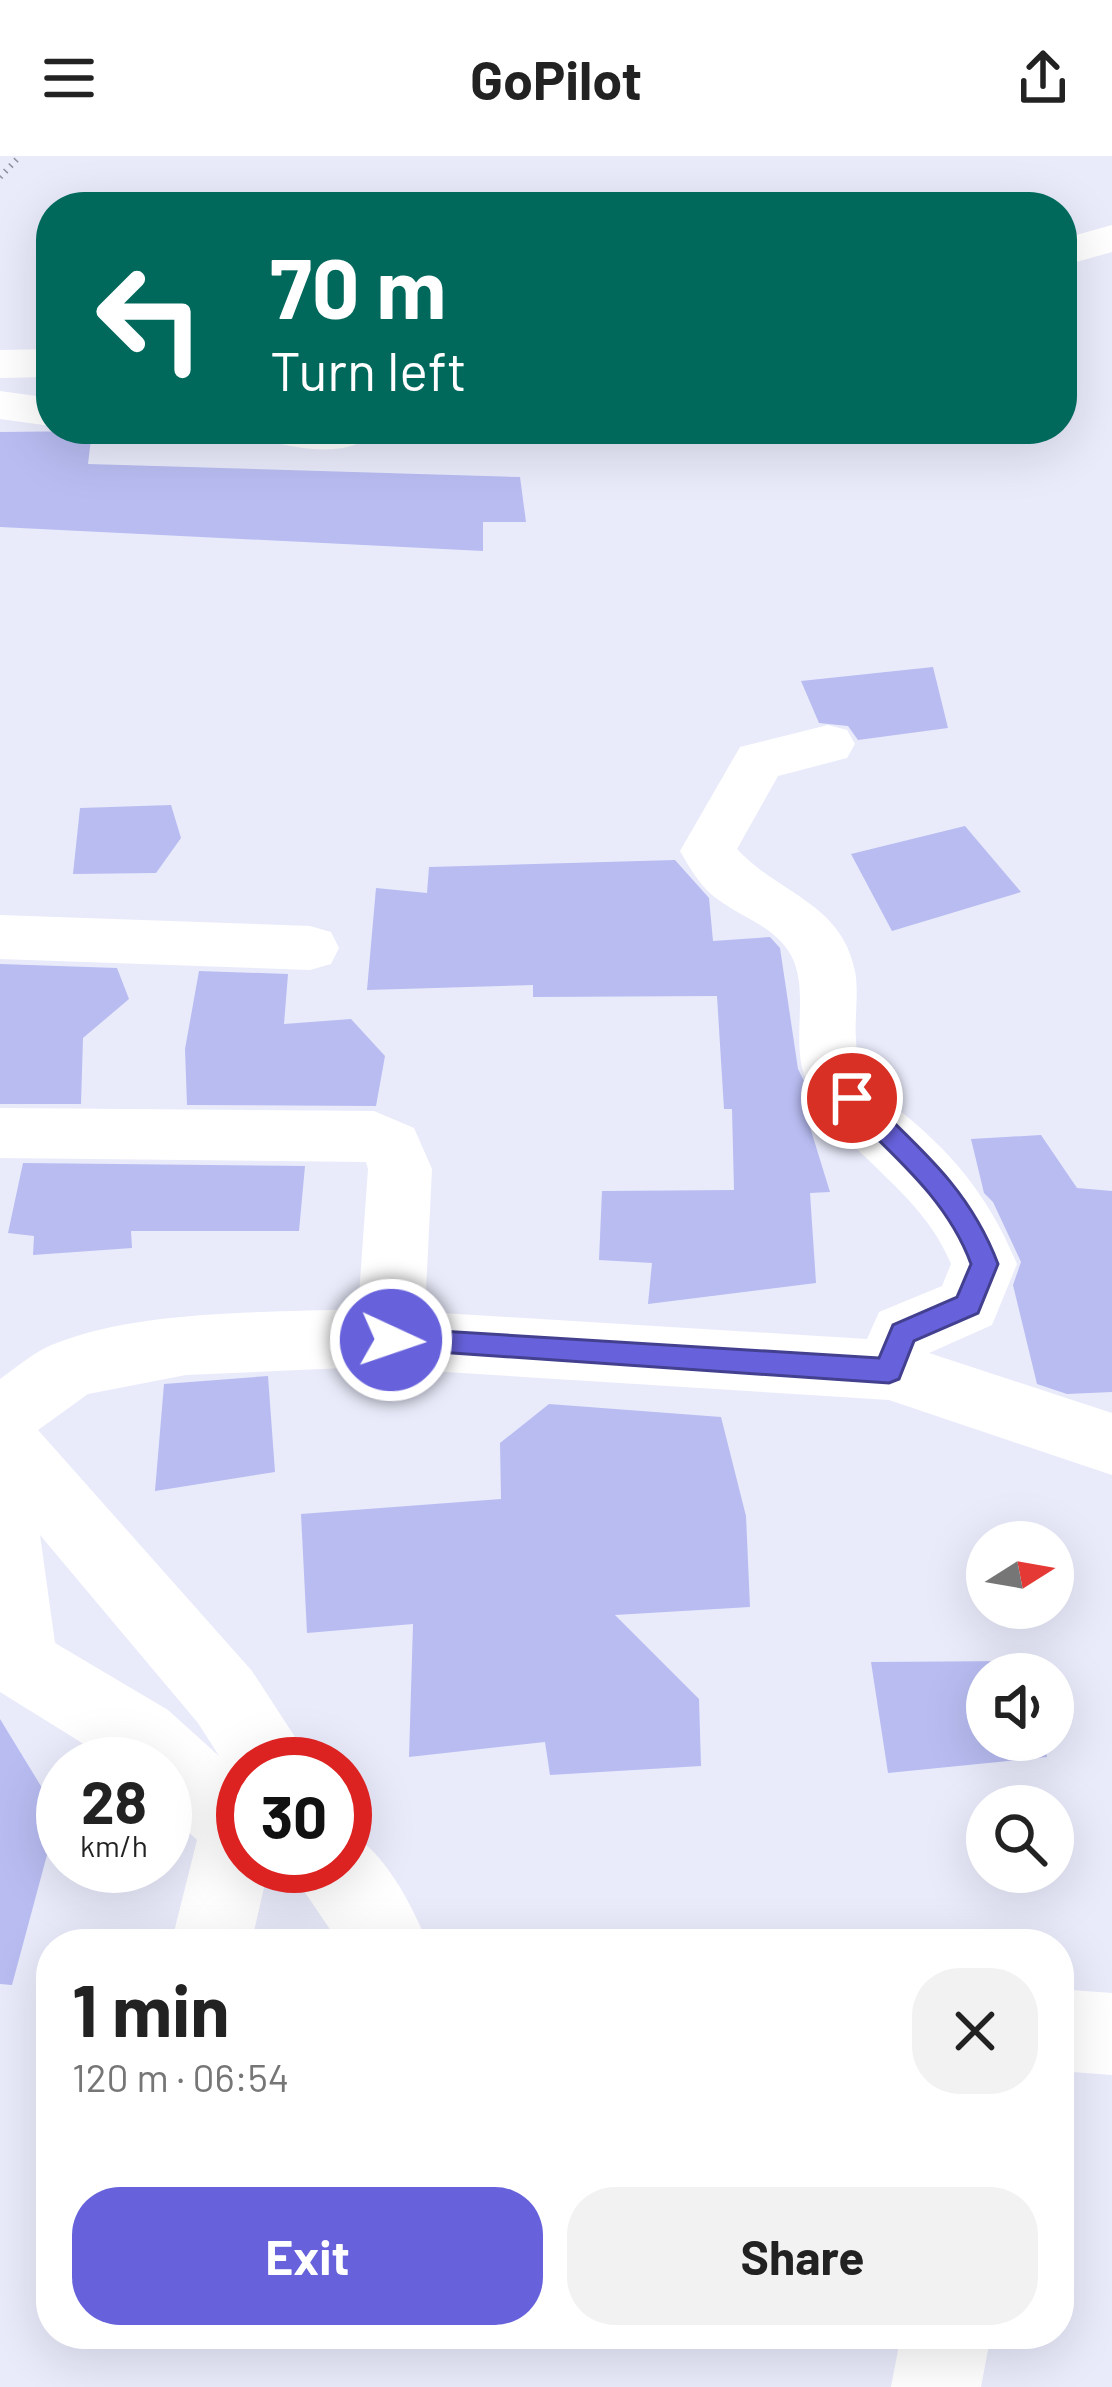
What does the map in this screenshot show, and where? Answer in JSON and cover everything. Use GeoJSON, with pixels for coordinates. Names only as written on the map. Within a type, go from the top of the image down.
{"type":"FeatureCollection","features":[{"type":"Feature","properties":{"kind":"street"},"geometry":{"type":"LineString","coordinates":[[1077,249],[1112,238]]}},
{"type":"Feature","properties":{"kind":"street"},"geometry":{"type":"LineString","coordinates":[[0,364],[36,363]]}},
{"type":"Feature","properties":{"kind":"street"},"geometry":{"type":"LineString","coordinates":[[0,406],[36,410]]}},
{"type":"Feature","properties":{"kind":"street"},"geometry":{"type":"LineString","coordinates":[[828,744],[759,760],[740,796],[718,816],[708,851],[721,874],[806,928],[828,964],[835,1078],[868,1118],[931,1176],[969,1224],[984,1264],[968,1305],[903,1333],[889,1370]]}},
{"type":"Feature","properties":{"kind":"street"},"geometry":{"type":"LineString","coordinates":[[0,937],[310,949]]}},
{"type":"Feature","properties":{"kind":"street"},"geometry":{"type":"LineString","coordinates":[[0,1133],[374,1137],[392,1146],[400,1169],[391,1340]]}},
{"type":"Feature","properties":{"kind":"street"},"geometry":{"type":"LineString","coordinates":[[0,1418],[72,1367],[186,1346],[391,1340],[889,1370],[1112,1444]]}},
{"type":"Feature","properties":{"kind":"street"},"geometry":{"type":"LineString","coordinates":[[0,1437],[225,1697],[251,1737]]}},
{"type":"Feature","properties":{"kind":"street"},"geometry":{"type":"LineString","coordinates":[[0,1506],[21,1663],[140,1736],[239,1826],[215,1929]]}},
{"type":"Feature","properties":{"kind":"street"},"geometry":{"type":"LineString","coordinates":[[353,1893],[378,1929]]}},
{"type":"Feature","properties":{"kind":"street"},"geometry":{"type":"LineString","coordinates":[[1074,2031],[1112,2034]]}},
{"type":"Feature","properties":{"kind":"street"},"geometry":{"type":"LineString","coordinates":[[936,2387],[943,2349]]}},
{"type":"Feature","properties":{"kind":"path"},"geometry":{"type":"LineString","coordinates":[[0,177],[20,156]]}},
{"type":"Feature","properties":{"kind":"building"},"geometry":{"type":"Polygon","coordinates":[[[0,432],[36,432],[36,444],[90,444],[88,464],[520,477],[526,522],[483,522],[483,551],[0,527],[0,432]]]}},
{"type":"Feature","properties":{"kind":"building"},"geometry":{"type":"Polygon","coordinates":[[[933,667],[948,728],[858,740],[848,726],[819,723],[801,681],[933,667]]]}},
{"type":"Feature","properties":{"kind":"building"},"geometry":{"type":"Polygon","coordinates":[[[171,805],[181,838],[156,873],[73,874],[80,808],[171,805]]]}},
{"type":"Feature","properties":{"kind":"building"},"geometry":{"type":"Polygon","coordinates":[[[965,826],[1021,892],[892,931],[851,854],[965,826]]]}},
{"type":"Feature","properties":{"kind":"building"},"geometry":{"type":"Polygon","coordinates":[[[675,860],[709,898],[713,941],[770,937],[780,948],[798,1069],[819,1111],[805,1111],[830,1192],[810,1193],[816,1283],[648,1304],[652,1263],[599,1260],[602,1191],[734,1190],[732,1109],[724,1109],[717,996],[533,997],[533,985],[367,990],[376,888],[427,893],[429,867],[675,860]]]}},
{"type":"Feature","properties":{"kind":"building"},"geometry":{"type":"Polygon","coordinates":[[[0,964],[117,968],[129,999],[83,1038],[81,1104],[0,1104],[0,964]]]}},
{"type":"Feature","properties":{"kind":"building"},"geometry":{"type":"Polygon","coordinates":[[[199,971],[288,974],[284,1024],[351,1019],[385,1056],[376,1106],[187,1105],[185,1049],[199,971]]]}},
{"type":"Feature","properties":{"kind":"building"},"geometry":{"type":"Polygon","coordinates":[[[1041,1135],[1077,1188],[1112,1191],[1112,1392],[1067,1394],[1037,1384],[1013,1285],[1021,1262],[993,1202],[984,1193],[971,1139],[1041,1135]]]}},
{"type":"Feature","properties":{"kind":"building"},"geometry":{"type":"Polygon","coordinates":[[[23,1163],[305,1166],[299,1231],[131,1231],[132,1248],[33,1255],[34,1236],[8,1233],[23,1163]]]}},
{"type":"Feature","properties":{"kind":"building"},"geometry":{"type":"Polygon","coordinates":[[[268,1376],[275,1472],[155,1491],[164,1384],[268,1376]]]}},
{"type":"Feature","properties":{"kind":"building"},"geometry":{"type":"Polygon","coordinates":[[[549,1404],[721,1417],[746,1516],[750,1607],[615,1615],[699,1699],[701,1766],[550,1775],[545,1742],[409,1757],[413,1624],[307,1633],[301,1514],[501,1499],[500,1443],[549,1404]]]}},
{"type":"Feature","properties":{"kind":"building"},"geometry":{"type":"Polygon","coordinates":[[[966,1661],[966,1761],[1007,1761],[888,1773],[871,1662],[966,1661]]]}},
{"type":"Feature","properties":{"kind":"building"},"geometry":{"type":"Polygon","coordinates":[[[0,1719],[36,1778],[37,1893],[12,1985],[0,1984],[0,1719]]]}},
{"type":"Feature","properties":{"kind":"route"},"geometry":{"type":"LineString","coordinates":[[391,1340],[889,1370],[903,1333],[968,1305],[984,1264],[969,1224],[931,1176],[852,1098]]}}]}
